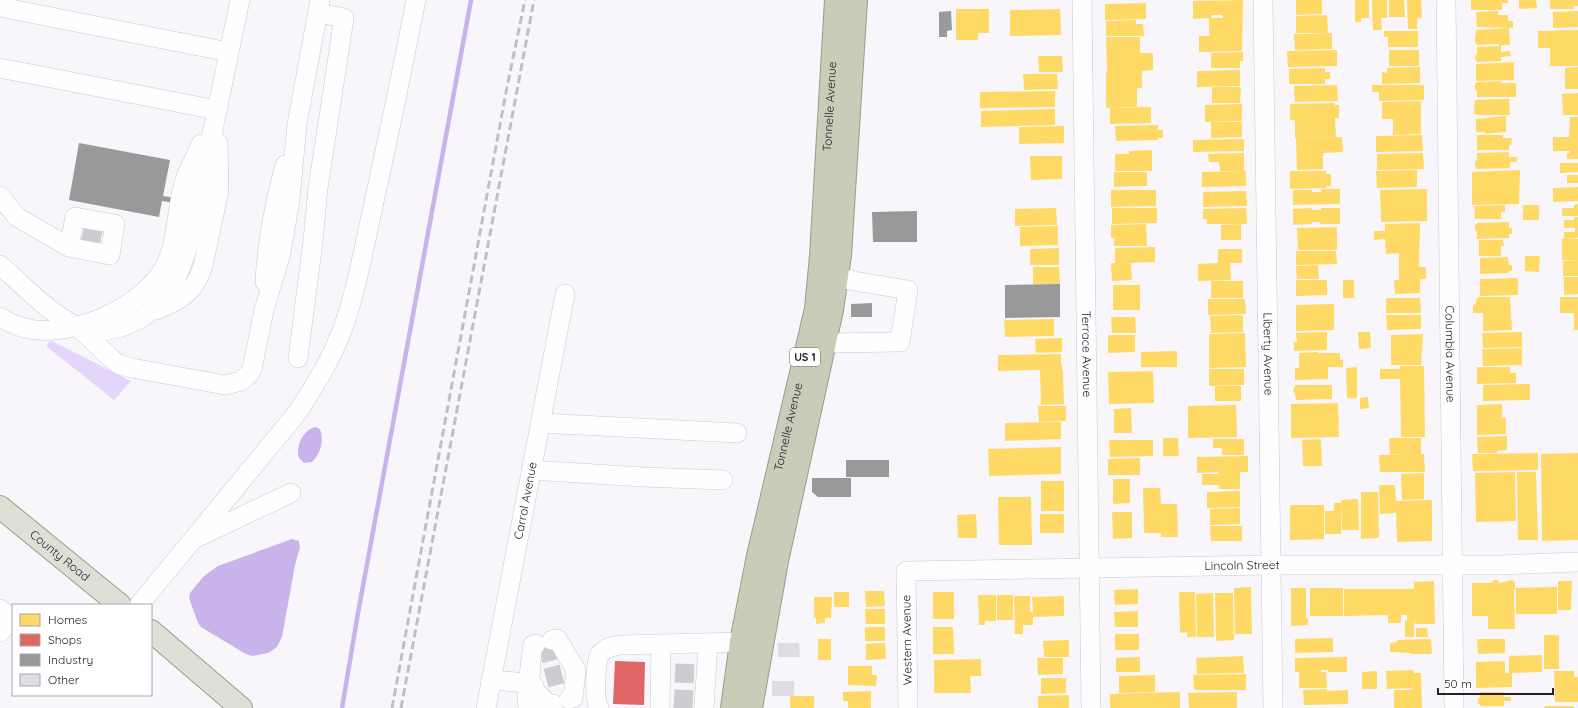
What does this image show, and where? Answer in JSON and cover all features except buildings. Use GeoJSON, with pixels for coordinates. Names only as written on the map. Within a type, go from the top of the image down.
{"type":"FeatureCollection","features":[{"type":"Feature","properties":{"kind":"highway","name":"Tonnelle Avenue"},"geometry":{"type":"LineString","coordinates":[[732,708],[742,642],[758,556],[816,309],[822,256],[836,0]]}},
{"type":"Feature","properties":{"kind":"highway","name":"Tonnelle Avenue"},"geometry":{"type":"LineString","coordinates":[[751,708],[777,561],[825,343],[837,277],[840,255],[856,0]]}},
{"type":"Feature","properties":{"kind":"main road","name":"County Road"},"geometry":{"type":"LineString","coordinates":[[0,507],[119,604]]}},
{"type":"Feature","properties":{"kind":"main road"},"geometry":{"type":"LineString","coordinates":[[152,632],[241,708]]}},
{"type":"Feature","properties":{"kind":"street"},"geometry":{"type":"LineString","coordinates":[[77,326],[98,331],[111,330],[139,320],[152,311],[171,288],[180,272],[196,213],[240,0]]}},
{"type":"Feature","properties":{"kind":"street"},"geometry":{"type":"LineString","coordinates":[[140,604],[297,413],[315,385],[330,357],[345,322],[356,280],[394,116],[416,0]]}},
{"type":"Feature","properties":{"kind":"street","name":"Terrace Avenue"},"geometry":{"type":"LineString","coordinates":[[1082,0],[1091,708]]}},
{"type":"Feature","properties":{"kind":"street","name":"Liberty Avenue"},"geometry":{"type":"LineString","coordinates":[[1263,0],[1273,708]]}},
{"type":"Feature","properties":{"kind":"street","name":"Columbia Avenue"},"geometry":{"type":"LineString","coordinates":[[1446,0],[1454,708]]}},
{"type":"Feature","properties":{"kind":"street"},"geometry":{"type":"LineString","coordinates":[[0,265],[51,308],[77,326],[118,364],[150,372],[224,385],[235,384],[246,378],[252,369],[264,310],[281,253],[278,228],[290,200],[297,124],[319,6],[344,18],[318,188],[313,241],[298,358]]}},
{"type":"Feature","properties":{"kind":"street"},"geometry":{"type":"LineString","coordinates":[[0,7],[229,52]]}},
{"type":"Feature","properties":{"kind":"street"},"geometry":{"type":"LineString","coordinates":[[0,68],[217,110]]}},
{"type":"Feature","properties":{"kind":"street"},"geometry":{"type":"LineString","coordinates":[[0,196],[18,217],[76,235],[110,255],[110,237],[115,224],[75,217],[76,235]]}},
{"type":"Feature","properties":{"kind":"street"},"geometry":{"type":"LineString","coordinates":[[0,318],[26,329],[42,330],[77,326],[125,306],[151,286],[158,277],[196,213]]}},
{"type":"Feature","properties":{"kind":"street"},"geometry":{"type":"LineString","coordinates":[[825,343],[900,342],[908,290],[854,282],[837,277]]}},
{"type":"Feature","properties":{"kind":"street","name":"Carrol Avenue"},"geometry":{"type":"LineString","coordinates":[[486,708],[565,294]]}},
{"type":"Feature","properties":{"kind":"street"},"geometry":{"type":"LineString","coordinates":[[540,423],[737,433]]}},
{"type":"Feature","properties":{"kind":"street"},"geometry":{"type":"LineString","coordinates":[[531,470],[723,480]]}},
{"type":"Feature","properties":{"kind":"street"},"geometry":{"type":"LineString","coordinates":[[193,540],[291,493]]}},
{"type":"Feature","properties":{"kind":"street","name":"Lincoln Street"},"geometry":{"type":"LineString","coordinates":[[906,571],[1578,562]]}},
{"type":"Feature","properties":{"kind":"street","name":"Western Avenue"},"geometry":{"type":"LineString","coordinates":[[906,571],[908,708]]}},
{"type":"Feature","properties":{"kind":"street"},"geometry":{"type":"LineString","coordinates":[[0,609],[12,619],[0,632]]}},
{"type":"Feature","properties":{"kind":"street"},"geometry":{"type":"LineString","coordinates":[[599,708],[596,699],[598,659],[608,647],[620,644],[742,642]]}},
{"type":"Feature","properties":{"kind":"street"},"geometry":{"type":"LineString","coordinates":[[701,690],[708,643]]}},
{"type":"Feature","properties":{"kind":"street"},"geometry":{"type":"LineString","coordinates":[[661,644],[666,689]]}},
{"type":"Feature","properties":{"kind":"street"},"geometry":{"type":"LineString","coordinates":[[531,708],[527,704],[528,683],[536,655],[554,671]]}},
{"type":"Feature","properties":{"kind":"street"},"geometry":{"type":"LineString","coordinates":[[491,680],[528,683],[554,671],[597,671]]}},
{"type":"Feature","properties":{"kind":"street"},"geometry":{"type":"LineString","coordinates":[[528,683],[549,705],[554,671]]}},
{"type":"Feature","properties":{"kind":"shaded area"},"geometry":{"type":"Polygon","coordinates":[[[50,341],[131,381],[114,400],[46,346],[50,341]]]}},
{"type":"Feature","properties":{"kind":"shaded area"},"geometry":{"type":"Polygon","coordinates":[[[315,427],[320,429],[321,433],[322,442],[320,451],[312,462],[304,463],[299,458],[299,444],[304,435],[315,427]]]}},
{"type":"Feature","properties":{"kind":"shaded area"},"geometry":{"type":"Polygon","coordinates":[[[292,539],[299,541],[300,547],[295,565],[282,637],[277,647],[268,653],[252,656],[244,653],[201,627],[198,623],[189,598],[190,593],[204,576],[218,566],[292,539]]]}},
{"type":"Feature","properties":{"kind":"waterway"},"geometry":{"type":"LineString","coordinates":[[342,708],[358,613],[471,0]]}},
{"type":"Feature","properties":{"kind":"tunnel"},"geometry":{"type":"LineString","coordinates":[[82,237],[107,242]]}},
{"type":"Feature","properties":{"kind":"tunnel"},"geometry":{"type":"LineString","coordinates":[[540,654],[555,650]]}},
{"type":"Feature","properties":{"kind":"tunnel"},"geometry":{"type":"LineString","coordinates":[[675,673],[697,674]]}},
{"type":"Feature","properties":{"kind":"tunnel"},"geometry":{"type":"LineString","coordinates":[[546,678],[562,674]]}},
{"type":"Feature","properties":{"kind":"tunnel"},"geometry":{"type":"LineString","coordinates":[[674,699],[696,700]]}},
{"type":"Feature","properties":{"kind":"railway"},"geometry":{"type":"LineString","coordinates":[[392,708],[507,87],[525,0]]}},
{"type":"Feature","properties":{"kind":"railway"},"geometry":{"type":"LineString","coordinates":[[401,708],[534,0]]}}]}
